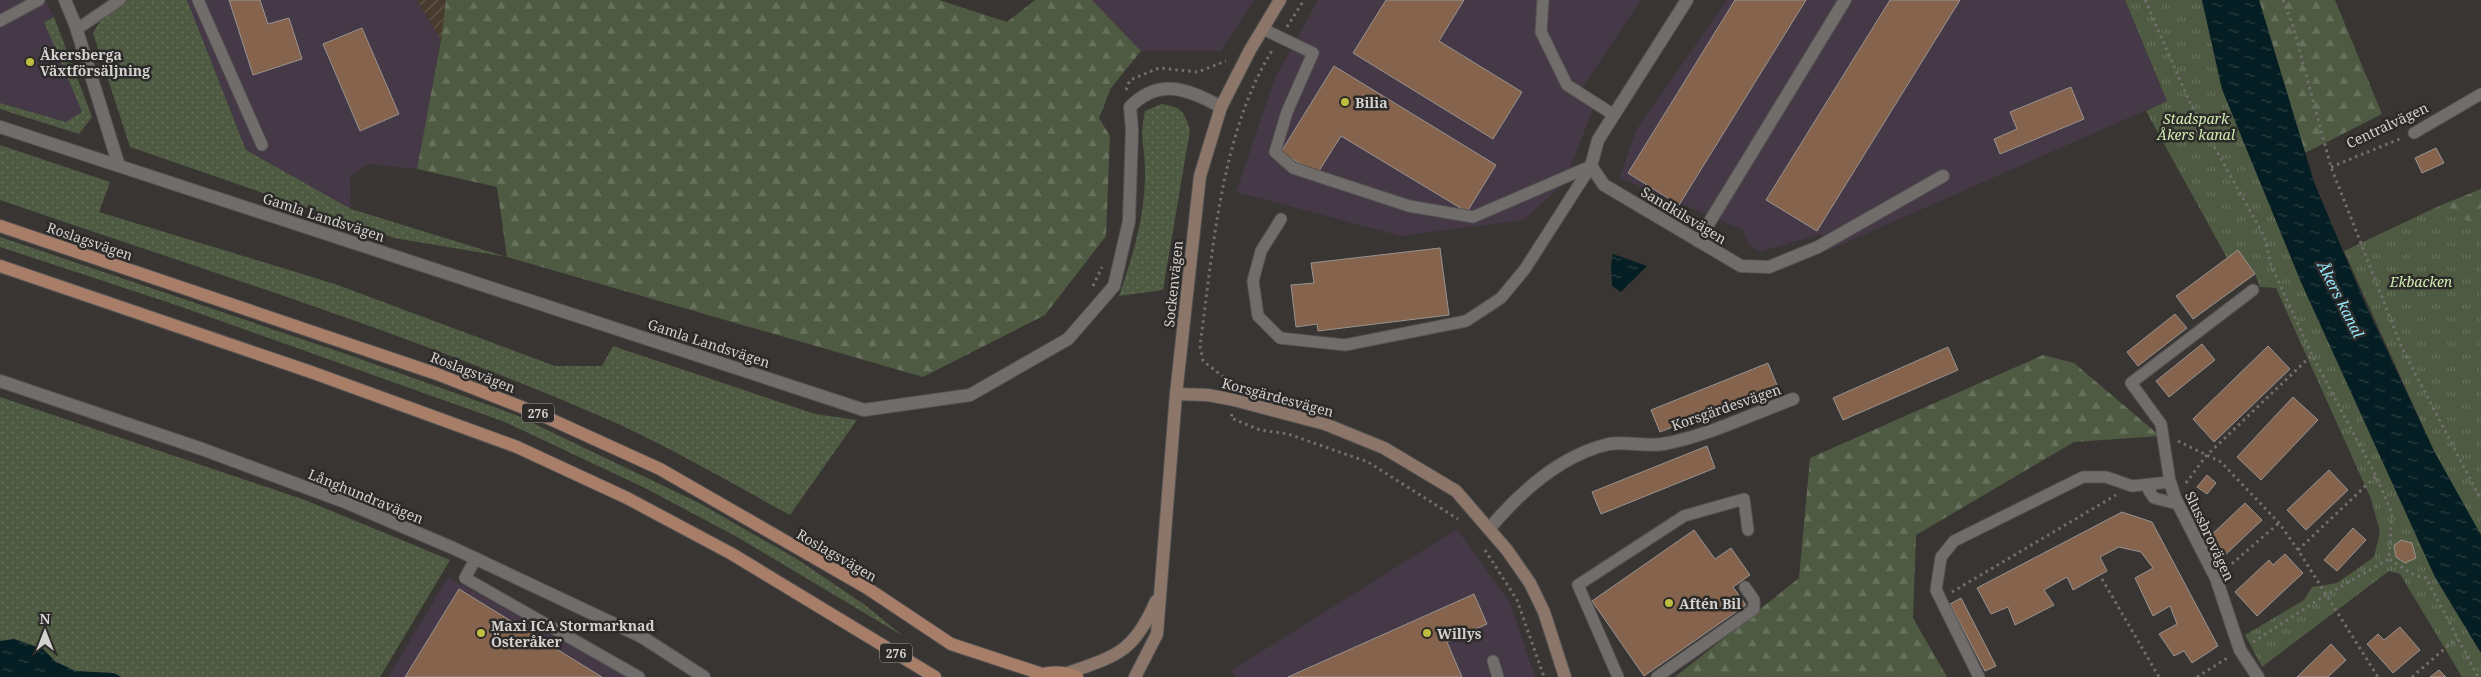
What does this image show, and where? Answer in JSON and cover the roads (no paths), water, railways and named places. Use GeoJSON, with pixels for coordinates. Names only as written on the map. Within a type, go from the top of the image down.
{"type":"FeatureCollection","features":[{"type":"Feature","properties":{"kind":"main road","name":"Roslagsvägen"},"geometry":{"type":"LineString","coordinates":[[0,226],[437,374],[537,413],[660,469],[867,588],[952,644],[1038,675]]}},
{"type":"Feature","properties":{"kind":"main road","name":"276"},"geometry":{"type":"LineString","coordinates":[[0,266],[311,372],[517,447],[628,498],[732,554],[935,677]]}},
{"type":"Feature","properties":{"kind":"main road"},"geometry":{"type":"LineString","coordinates":[[1038,675],[1072,675]]}},
{"type":"Feature","properties":{"kind":"street"},"geometry":{"type":"LineString","coordinates":[[65,0],[77,29],[119,166]]}},
{"type":"Feature","properties":{"kind":"street","name":"Sockenvägen"},"geometry":{"type":"LineString","coordinates":[[1135,677],[1157,634],[1176,394],[1200,176],[1221,107],[1280,0]]}},
{"type":"Feature","properties":{"kind":"street"},"geometry":{"type":"LineString","coordinates":[[1591,166],[1598,140],[1687,0]]}},
{"type":"Feature","properties":{"kind":"street"},"geometry":{"type":"LineString","coordinates":[[1698,241],[1845,0]]}},
{"type":"Feature","properties":{"kind":"street","name":"Gamla Landsvägen"},"geometry":{"type":"LineString","coordinates":[[0,128],[864,410],[970,396],[1068,339],[1114,286],[1129,221],[1132,130],[1130,107],[1141,96],[1169,87],[1198,94],[1221,107]]}},
{"type":"Feature","properties":{"kind":"street","name":"Sandkilsvägen"},"geometry":{"type":"LineString","coordinates":[[1591,166],[1604,185],[1741,266],[1769,267],[1818,247],[1944,176]]}},
{"type":"Feature","properties":{"kind":"street","name":"Långhundravägen"},"geometry":{"type":"LineString","coordinates":[[0,381],[202,449],[345,502],[476,558],[642,637],[704,677]]}},
{"type":"Feature","properties":{"kind":"street","name":"Korsgärdesvägen"},"geometry":{"type":"LineString","coordinates":[[1176,394],[1208,395],[1234,400],[1325,424],[1384,448],[1456,491],[1489,528],[1530,583],[1544,612],[1565,677]]}},
{"type":"Feature","properties":{"kind":"street","name":"Korsgärdesvägen"},"geometry":{"type":"LineString","coordinates":[[1489,528],[1502,513],[1542,477],[1571,458],[1609,444],[1661,444],[1701,433],[1793,399]]}},
{"type":"Feature","properties":{"kind":"street","name":"Slussbrovägen"},"geometry":{"type":"LineString","coordinates":[[2170,482],[2176,501],[2216,578],[2240,650],[2258,677]]}},
{"type":"Feature","properties":{"kind":"street","name":"Sockenvägen"},"geometry":{"type":"LineString","coordinates":[[1072,675],[1126,649],[1146,625],[1161,590]]}},
{"type":"Feature","properties":{"kind":"lane"},"geometry":{"type":"LineString","coordinates":[[0,21],[39,0]]}},
{"type":"Feature","properties":{"kind":"lane"},"geometry":{"type":"LineString","coordinates":[[77,29],[120,0]]}},
{"type":"Feature","properties":{"kind":"lane"},"geometry":{"type":"LineString","coordinates":[[198,0],[262,145]]}},
{"type":"Feature","properties":{"kind":"lane"},"geometry":{"type":"LineString","coordinates":[[1544,0],[1541,32],[1567,84],[1614,115]]}},
{"type":"Feature","properties":{"kind":"lane"},"geometry":{"type":"LineString","coordinates":[[1263,29],[1313,53],[1287,112],[1275,152],[1293,168],[1409,206],[1473,217],[1591,166]]}},
{"type":"Feature","properties":{"kind":"lane","name":"Centralvägen"},"geometry":{"type":"LineString","coordinates":[[2414,133],[2481,94]]}},
{"type":"Feature","properties":{"kind":"lane"},"geometry":{"type":"LineString","coordinates":[[1281,219],[1261,251],[1253,281],[1258,316],[1280,338],[1345,345],[1466,321],[1501,298],[1525,269],[1591,166]]}},
{"type":"Feature","properties":{"kind":"lane","name":"Slussbrovägen"},"geometry":{"type":"LineString","coordinates":[[2170,482],[2160,424],[2131,383],[2253,290]]}},
{"type":"Feature","properties":{"kind":"lane"},"geometry":{"type":"LineString","coordinates":[[1979,677],[1936,590],[1941,557],[1954,541],[2083,477],[2106,477],[2132,486],[2170,482]]}},
{"type":"Feature","properties":{"kind":"lane"},"geometry":{"type":"LineString","coordinates":[[2153,484],[2149,491],[2154,498],[2176,501]]}},
{"type":"Feature","properties":{"kind":"lane"},"geometry":{"type":"LineString","coordinates":[[1618,677],[1578,585],[1684,516],[1744,499],[1748,530]]}},
{"type":"Feature","properties":{"kind":"lane"},"geometry":{"type":"LineString","coordinates":[[476,558],[465,578],[639,677]]}},
{"type":"Feature","properties":{"kind":"lane"},"geometry":{"type":"LineString","coordinates":[[1658,677],[1754,609],[1754,600],[1745,587]]}},
{"type":"Feature","properties":{"kind":"lane"},"geometry":{"type":"LineString","coordinates":[[1493,661],[1498,677]]}},
{"type":"Feature","properties":{"kind":"water","name":"Åkers kanal"},"geometry":{"type":"Polygon","coordinates":[[[2202,0],[2259,0],[2314,182],[2364,301],[2434,451],[2481,535],[2481,653],[2435,577],[2301,282],[2222,89],[2202,0]]]}},
{"type":"Feature","properties":{"kind":"water"},"geometry":{"type":"Polygon","coordinates":[[[1613,254],[1647,266],[1621,292],[1612,286],[1611,265],[1613,254]]]}},
{"type":"Feature","properties":{"kind":"water"},"geometry":{"type":"Polygon","coordinates":[[[14,639],[43,649],[56,662],[76,671],[114,673],[121,677],[0,677],[0,641],[14,639]]]}},
{"type":"Feature","properties":{"kind":"place","name":"Åkersberga Växtförsäljning"},"geometry":{"type":"Point","coordinates":[30,62]}},
{"type":"Feature","properties":{"kind":"place","name":"Bilia"},"geometry":{"type":"Point","coordinates":[1345,102]}},
{"type":"Feature","properties":{"kind":"place","name":"Aftén Bil"},"geometry":{"type":"Point","coordinates":[1669,603]}},
{"type":"Feature","properties":{"kind":"place","name":"Maxi ICA Stormarknad Österåker"},"geometry":{"type":"Point","coordinates":[481,633]}},
{"type":"Feature","properties":{"kind":"place","name":"Willys"},"geometry":{"type":"Point","coordinates":[1427,633]}},
{"type":"Feature","properties":{"kind":"park label","name":"Stadspark Åkers kanal"},"geometry":{"type":"Point","coordinates":[2196,126]}},
{"type":"Feature","properties":{"kind":"park label","name":"Ekbacken"},"geometry":{"type":"Point","coordinates":[2421,281]}}]}
